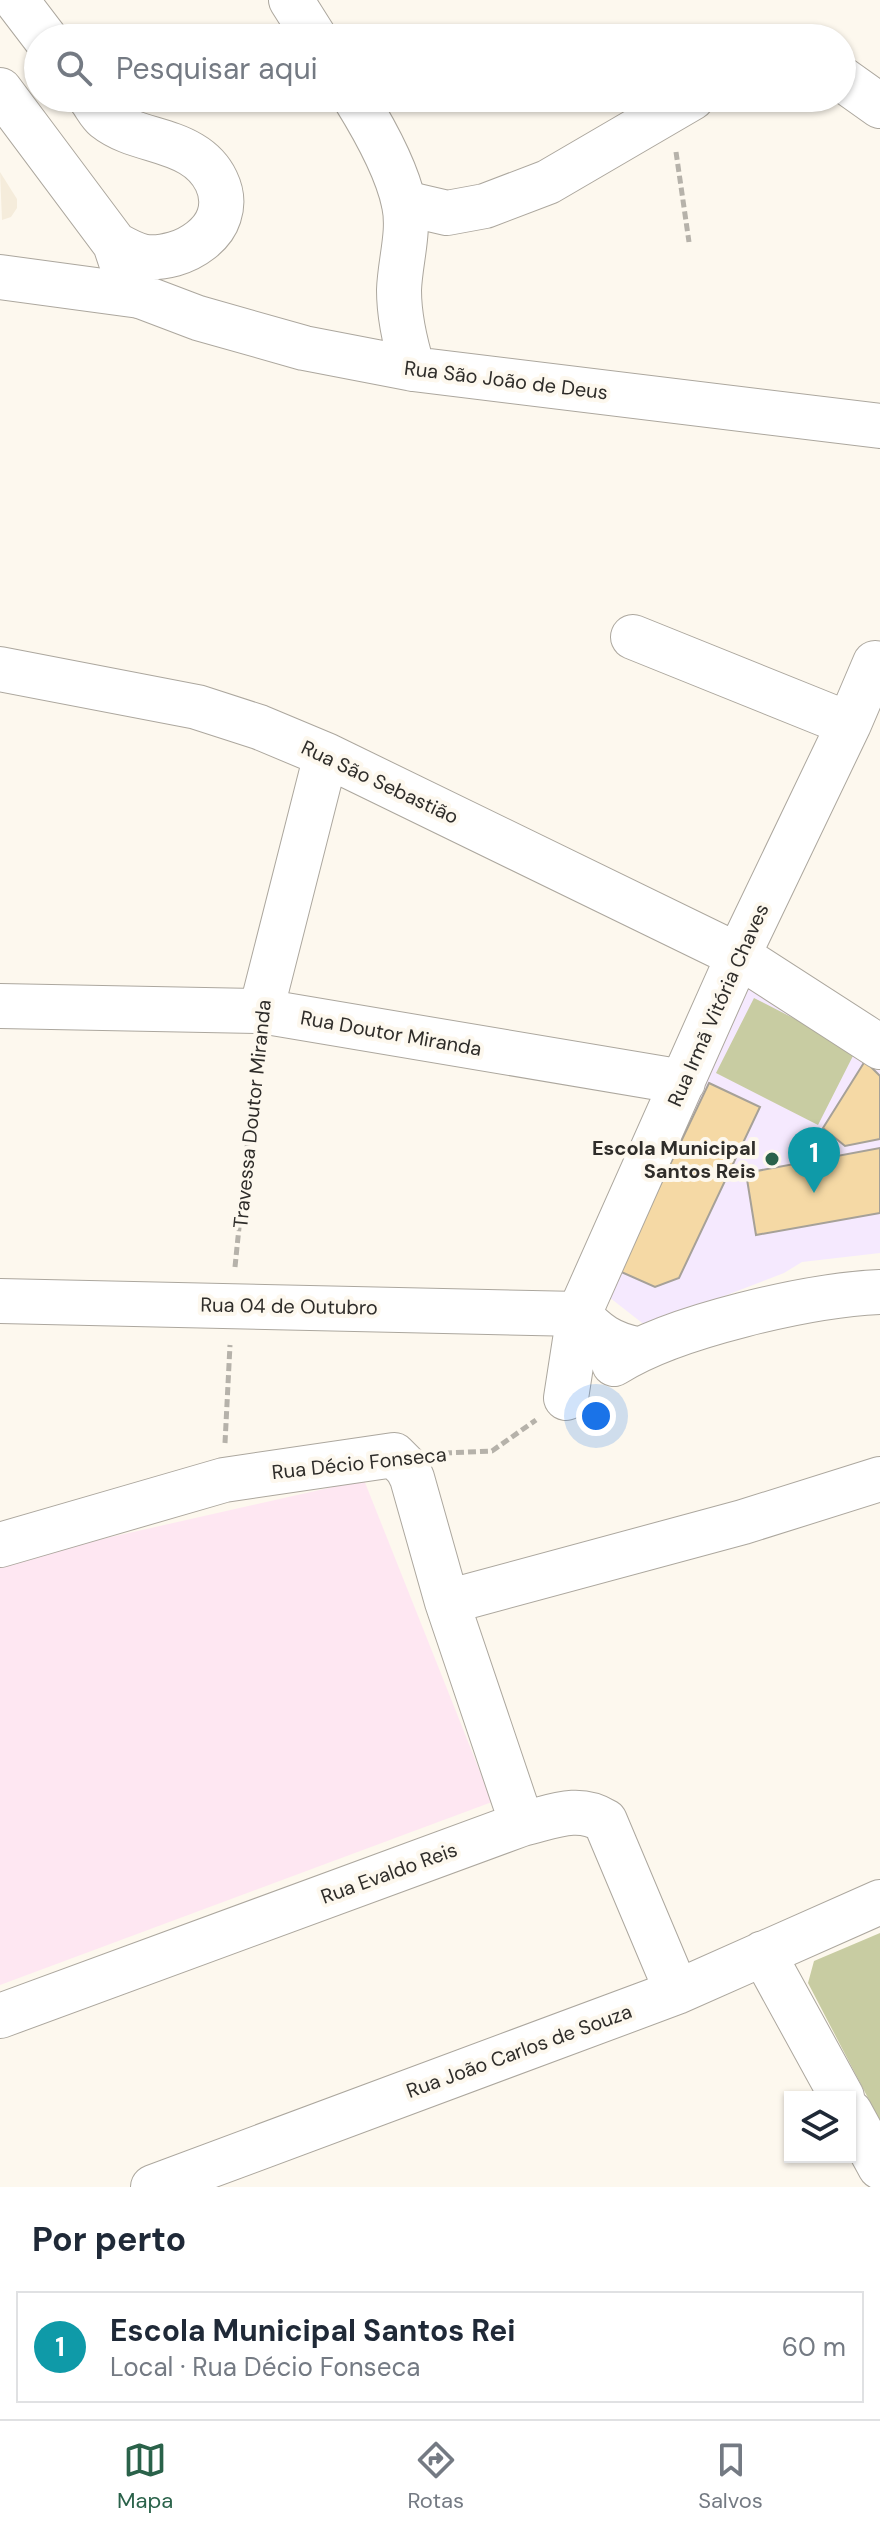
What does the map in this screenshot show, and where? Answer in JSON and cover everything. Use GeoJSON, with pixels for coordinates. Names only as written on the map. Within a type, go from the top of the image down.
{"type":"FeatureCollection","features":[{"type":"Feature","properties":{"kind":"street"},"geometry":{"type":"LineString","coordinates":[[16,0],[34,24]]}},
{"type":"Feature","properties":{"kind":"street"},"geometry":{"type":"LineString","coordinates":[[291,0],[306,24]]}},
{"type":"Feature","properties":{"kind":"street"},"geometry":{"type":"LineString","coordinates":[[856,89],[880,106]]}},
{"type":"Feature","properties":{"kind":"street"},"geometry":{"type":"LineString","coordinates":[[0,90],[115,244],[128,283],[140,296]]}},
{"type":"Feature","properties":{"kind":"street"},"geometry":{"type":"LineString","coordinates":[[101,112],[128,130],[192,154],[216,178],[224,202],[217,225],[184,251],[155,259],[134,255],[115,244]]}},
{"type":"Feature","properties":{"kind":"street"},"geometry":{"type":"LineString","coordinates":[[364,112],[377,133],[404,203],[406,235],[399,291],[405,344],[413,369]]}},
{"type":"Feature","properties":{"kind":"street"},"geometry":{"type":"LineString","coordinates":[[404,203],[447,213],[485,206],[548,182],[667,112]]}},
{"type":"Feature","properties":{"kind":"street","name":"Rua São João de Deus"},"geometry":{"type":"LineString","coordinates":[[0,277],[140,296],[198,318],[304,348],[413,369],[880,426]]}},
{"type":"Feature","properties":{"kind":"street"},"geometry":{"type":"LineString","coordinates":[[633,637],[849,724]]}},
{"type":"Feature","properties":{"kind":"street","name":"Rua Irmã Vitória Chaves"},"geometry":{"type":"LineString","coordinates":[[566,1398],[579,1314],[739,956],[875,663]]}},
{"type":"Feature","properties":{"kind":"street","name":"Rua São Sebastião"},"geometry":{"type":"LineString","coordinates":[[0,669],[197,707],[259,727],[326,755],[739,956],[880,1047]]}},
{"type":"Feature","properties":{"kind":"street","name":"Travessa Doutor Miranda"},"geometry":{"type":"LineString","coordinates":[[261,1011],[326,755]]}},
{"type":"Feature","properties":{"kind":"street","name":"Rua Doutor Miranda"},"geometry":{"type":"LineString","coordinates":[[0,1006],[261,1011],[683,1082]]}},
{"type":"Feature","properties":{"kind":"street"},"geometry":{"type":"LineString","coordinates":[[566,1398],[637,1349],[702,1327],[852,1293],[880,1292]]}},
{"type":"Feature","properties":{"kind":"street","name":"Rua 04 de Outubro"},"geometry":{"type":"LineString","coordinates":[[0,1301],[579,1314]]}},
{"type":"Feature","properties":{"kind":"street"},"geometry":{"type":"LineString","coordinates":[[579,1314],[603,1338],[615,1345],[637,1349]]}},
{"type":"Feature","properties":{"kind":"street"},"geometry":{"type":"LineString","coordinates":[[394,1455],[412,1478],[447,1602],[522,1824]]}},
{"type":"Feature","properties":{"kind":"street","name":"Rua Décio Fonseca"},"geometry":{"type":"LineString","coordinates":[[0,1545],[224,1480],[394,1455]]}},
{"type":"Feature","properties":{"kind":"street"},"geometry":{"type":"LineString","coordinates":[[447,1602],[743,1522],[880,1479]]}},
{"type":"Feature","properties":{"kind":"street","name":"Rua Evaldo Reis"},"geometry":{"type":"LineString","coordinates":[[0,2016],[522,1824],[578,1811],[591,1812],[605,1821],[677,1992]]}},
{"type":"Feature","properties":{"kind":"street","name":"Rua João Carlos de Souza"},"geometry":{"type":"LineString","coordinates":[[153,2187],[677,1992],[880,1902]]}},
{"type":"Feature","properties":{"kind":"street"},"geometry":{"type":"LineString","coordinates":[[763,1953],[839,2091]]}},
{"type":"Feature","properties":{"kind":"street"},"geometry":{"type":"LineString","coordinates":[[856,2123],[880,2167]]}},
{"type":"Feature","properties":{"kind":"path"},"geometry":{"type":"LineString","coordinates":[[681,112],[689,242]]}},
{"type":"Feature","properties":{"kind":"path","name":"Travessa Doutor Miranda"},"geometry":{"type":"LineString","coordinates":[[224,1480],[232,1305],[261,1011]]}},
{"type":"Feature","properties":{"kind":"path","name":"Rua Décio Fonseca"},"geometry":{"type":"LineString","coordinates":[[394,1455],[492,1451],[566,1398]]}},
{"type":"Feature","properties":{"kind":"shaded area"},"geometry":{"type":"Polygon","coordinates":[[[0,172],[17,199],[17,208],[11,217],[2,220],[0,172]]]}},
{"type":"Feature","properties":{"kind":"shaded area","name":"Escola Municipal Santos Reis"},"geometry":{"type":"Polygon","coordinates":[[[746,987],[880,1064],[880,1253],[802,1262],[784,1273],[646,1326],[600,1290],[746,987]]]}},
{"type":"Feature","properties":{"kind":"shaded area"},"geometry":{"type":"Polygon","coordinates":[[[364,1480],[492,1802],[0,1985],[0,1562],[364,1480]]]}},
{"type":"Feature","properties":{"kind":"green space"},"geometry":{"type":"Polygon","coordinates":[[[754,998],[856,1050],[818,1125],[716,1073],[754,998]]]}},
{"type":"Feature","properties":{"kind":"green space"},"geometry":{"type":"Polygon","coordinates":[[[880,1933],[880,2121],[808,1983],[814,1961],[880,1933]]]}},
{"type":"Feature","properties":{"kind":"building"},"geometry":{"type":"Polygon","coordinates":[[[865,1061],[880,1076],[880,1139],[845,1146],[823,1128],[865,1061]]]}},
{"type":"Feature","properties":{"kind":"building"},"geometry":{"type":"Polygon","coordinates":[[[709,1083],[760,1107],[679,1278],[655,1287],[619,1271],[709,1083]]]}},
{"type":"Feature","properties":{"kind":"building"},"geometry":{"type":"Polygon","coordinates":[[[880,1148],[880,1213],[756,1235],[746,1173],[880,1148]]]}},
{"type":"Feature","properties":{"kind":"place","name":"Escola Municipal Santos Reis"},"geometry":{"type":"Point","coordinates":[772,1159]}},
{"type":"Feature","properties":{"kind":"place","name":"Escola Municipal Santos Rei"},"geometry":{"type":"Point","coordinates":[814,1193]}}]}
